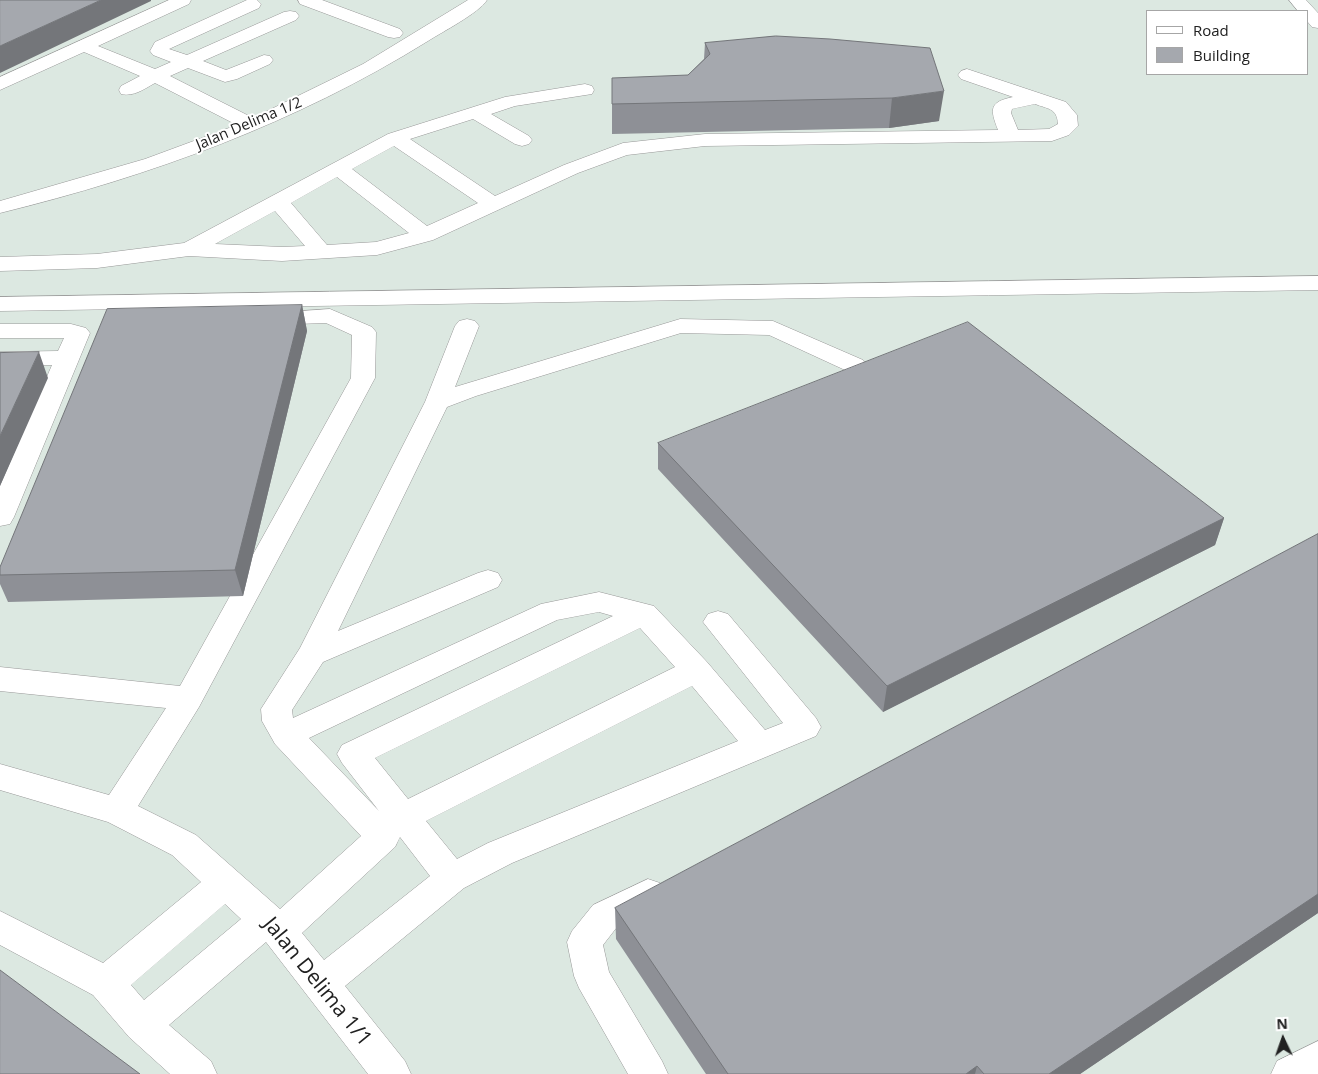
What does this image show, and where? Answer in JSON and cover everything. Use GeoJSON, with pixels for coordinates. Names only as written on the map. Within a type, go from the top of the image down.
{"type":"FeatureCollection","features":[{"type":"Feature","properties":{"kind":"street"},"geometry":{"type":"LineString","coordinates":[[0,84],[183,0]]}},
{"type":"Feature","properties":{"kind":"street","name":"Jalan Delima 1/2"},"geometry":{"type":"LineString","coordinates":[[0,189],[125,155],[234,114],[321,79],[401,29],[306,0]]}},
{"type":"Feature","properties":{"kind":"street","name":"Jalan Delima 1/2"},"geometry":{"type":"LineString","coordinates":[[0,207],[132,170],[254,125],[341,83],[438,28],[480,0]]}},
{"type":"Feature","properties":{"kind":"street"},"geometry":{"type":"LineString","coordinates":[[1298,0],[1307,10]]}},
{"type":"Feature","properties":{"kind":"street"},"geometry":{"type":"LineString","coordinates":[[253,4],[169,42],[161,46],[159,51],[225,76],[264,60]]}},
{"type":"Feature","properties":{"kind":"street"},"geometry":{"type":"LineString","coordinates":[[1308,12],[1318,23]]}},
{"type":"Feature","properties":{"kind":"street"},"geometry":{"type":"LineString","coordinates":[[128,90],[155,76],[290,16]]}},
{"type":"Feature","properties":{"kind":"street"},"geometry":{"type":"LineString","coordinates":[[84,46],[155,76],[254,125]]}},
{"type":"Feature","properties":{"kind":"street"},"geometry":{"type":"LineString","coordinates":[[0,264],[97,261],[189,249],[282,254],[377,248],[425,235],[492,203],[571,169],[623,150],[705,140],[1052,135],[1068,126],[1067,116],[1059,106],[967,75]]}},
{"type":"Feature","properties":{"kind":"street"},"geometry":{"type":"LineString","coordinates":[[189,249],[395,138],[512,101],[585,90]]}},
{"type":"Feature","properties":{"kind":"street"},"geometry":{"type":"LineString","coordinates":[[1010,135],[1001,114],[1003,106],[1037,98]]}},
{"type":"Feature","properties":{"kind":"street"},"geometry":{"type":"LineString","coordinates":[[474,112],[522,140]]}},
{"type":"Feature","properties":{"kind":"street"},"geometry":{"type":"LineString","coordinates":[[395,138],[492,203]]}},
{"type":"Feature","properties":{"kind":"street"},"geometry":{"type":"LineString","coordinates":[[338,168],[425,235]]}},
{"type":"Feature","properties":{"kind":"street"},"geometry":{"type":"LineString","coordinates":[[277,200],[321,251]]}},
{"type":"Feature","properties":{"kind":"street"},"geometry":{"type":"LineString","coordinates":[[0,304],[1318,283]]}},
{"type":"Feature","properties":{"kind":"street"},"geometry":{"type":"LineString","coordinates":[[680,294],[680,326]]}},
{"type":"Feature","properties":{"kind":"street"},"geometry":{"type":"LineString","coordinates":[[105,338],[134,321],[330,316],[364,332],[363,378],[188,699],[117,811]]}},
{"type":"Feature","properties":{"kind":"street"},"geometry":{"type":"LineString","coordinates":[[142,1025],[274,925],[319,894],[383,837],[286,736],[278,721],[276,709],[312,654],[437,402],[468,326]]}},
{"type":"Feature","properties":{"kind":"street"},"geometry":{"type":"LineString","coordinates":[[437,402],[467,391],[680,326],[772,328],[854,364]]}},
{"type":"Feature","properties":{"kind":"street"},"geometry":{"type":"LineString","coordinates":[[0,331],[71,331],[78,333],[0,517]]}},
{"type":"Feature","properties":{"kind":"street"},"geometry":{"type":"LineString","coordinates":[[0,359],[67,358]]}},
{"type":"Feature","properties":{"kind":"street"},"geometry":{"type":"LineString","coordinates":[[312,654],[488,580]]}},
{"type":"Feature","properties":{"kind":"street"},"geometry":{"type":"LineString","coordinates":[[286,736],[551,610],[599,602],[644,614],[696,670],[760,746]]}},
{"type":"Feature","properties":{"kind":"street"},"geometry":{"type":"LineString","coordinates":[[452,878],[353,754],[644,614]]}},
{"type":"Feature","properties":{"kind":"street"},"geometry":{"type":"LineString","coordinates":[[321,984],[452,878],[500,853],[805,727],[718,622]]}},
{"type":"Feature","properties":{"kind":"street"},"geometry":{"type":"LineString","coordinates":[[404,817],[696,670]]}},
{"type":"Feature","properties":{"kind":"street"},"geometry":{"type":"LineString","coordinates":[[0,679],[188,699]]}},
{"type":"Feature","properties":{"kind":"street","name":"Jalan Delima 1/1"},"geometry":{"type":"LineString","coordinates":[[0,777],[117,811],[184,845],[274,925],[392,1074]]}},
{"type":"Feature","properties":{"kind":"street"},"geometry":{"type":"LineString","coordinates":[[649,1074],[592,976],[585,942],[605,916],[676,880]]}},
{"type":"Feature","properties":{"kind":"street"},"geometry":{"type":"LineString","coordinates":[[106,983],[226,882]]}},
{"type":"Feature","properties":{"kind":"street"},"geometry":{"type":"LineString","coordinates":[[0,927],[106,983],[142,1025],[198,1074]]}},
{"type":"Feature","properties":{"kind":"street"},"geometry":{"type":"LineString","coordinates":[[1290,1074],[1318,1059]]}},
{"type":"Feature","properties":{"kind":"shaded area"},"geometry":{"type":"Polygon","coordinates":[[[0,0],[1318,0],[1318,1074],[0,1074],[0,0]]]}},
{"type":"Feature","properties":{"kind":"building"},"geometry":{"type":"Polygon","coordinates":[[[0,0],[101,0],[0,46],[0,0]]]}},
{"type":"Feature","properties":{"kind":"building"},"geometry":{"type":"Polygon","coordinates":[[[776,36],[930,48],[944,91],[892,98],[612,104],[612,78],[688,75],[710,54],[705,43],[776,36]]]}},
{"type":"Feature","properties":{"kind":"building"},"geometry":{"type":"Polygon","coordinates":[[[302,305],[235,570],[0,575],[0,567],[107,309],[302,305]]]}},
{"type":"Feature","properties":{"kind":"building"},"geometry":{"type":"Polygon","coordinates":[[[968,322],[1224,518],[887,686],[658,443],[968,322]]]}},
{"type":"Feature","properties":{"kind":"building"},"geometry":{"type":"Polygon","coordinates":[[[39,352],[0,436],[0,353],[39,352]]]}},
{"type":"Feature","properties":{"kind":"building"},"geometry":{"type":"Polygon","coordinates":[[[1318,534],[1318,894],[1049,1074],[984,1074],[977,1066],[966,1074],[728,1074],[615,908],[1318,534]]]}},
{"type":"Feature","properties":{"kind":"building"},"geometry":{"type":"Polygon","coordinates":[[[0,970],[140,1074],[0,1074],[0,970]]]}}]}
